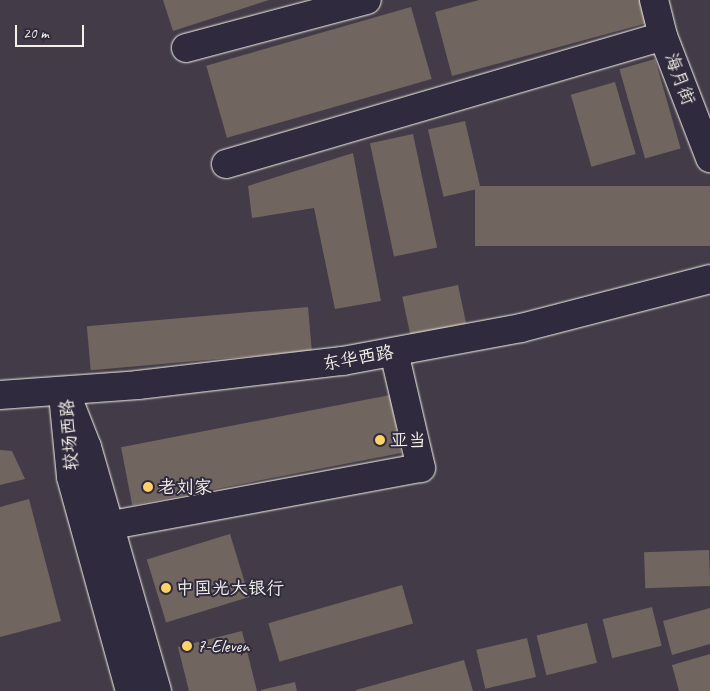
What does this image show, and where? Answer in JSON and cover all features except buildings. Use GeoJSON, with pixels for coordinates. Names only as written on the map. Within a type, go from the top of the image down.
{"type":"FeatureCollection","features":[{"type":"Feature","properties":{"kind":"street"},"geometry":{"type":"LineString","coordinates":[[186,48],[367,0]]}},
{"type":"Feature","properties":{"kind":"street","name":"海月街"},"geometry":{"type":"LineString","coordinates":[[654,0],[663,36],[710,158]]}},
{"type":"Feature","properties":{"kind":"street"},"geometry":{"type":"LineString","coordinates":[[226,164],[663,36]]}},
{"type":"Feature","properties":{"kind":"street","name":"东华西路"},"geometry":{"type":"LineString","coordinates":[[0,396],[301,368],[521,328],[710,279]]}},
{"type":"Feature","properties":{"kind":"street"},"geometry":{"type":"LineString","coordinates":[[108,526],[421,468],[394,352]]}},
{"type":"Feature","properties":{"kind":"street","name":"较场西路"},"geometry":{"type":"LineString","coordinates":[[65,391],[88,447],[108,526],[156,691]]}},
{"type":"Feature","properties":{"kind":"street","name":"较场西路"},"geometry":{"type":"LineString","coordinates":[[65,391],[66,448],[71,477],[130,691]]}},
{"type":"Feature","properties":{"kind":"place","name":"亚当"},"geometry":{"type":"Point","coordinates":[380,440]}},
{"type":"Feature","properties":{"kind":"place","name":"老刘家"},"geometry":{"type":"Point","coordinates":[148,487]}},
{"type":"Feature","properties":{"kind":"place","name":"中国光大银行"},"geometry":{"type":"Point","coordinates":[166,588]}},
{"type":"Feature","properties":{"kind":"place","name":"7-Eleven"},"geometry":{"type":"Point","coordinates":[187,646]}}]}
